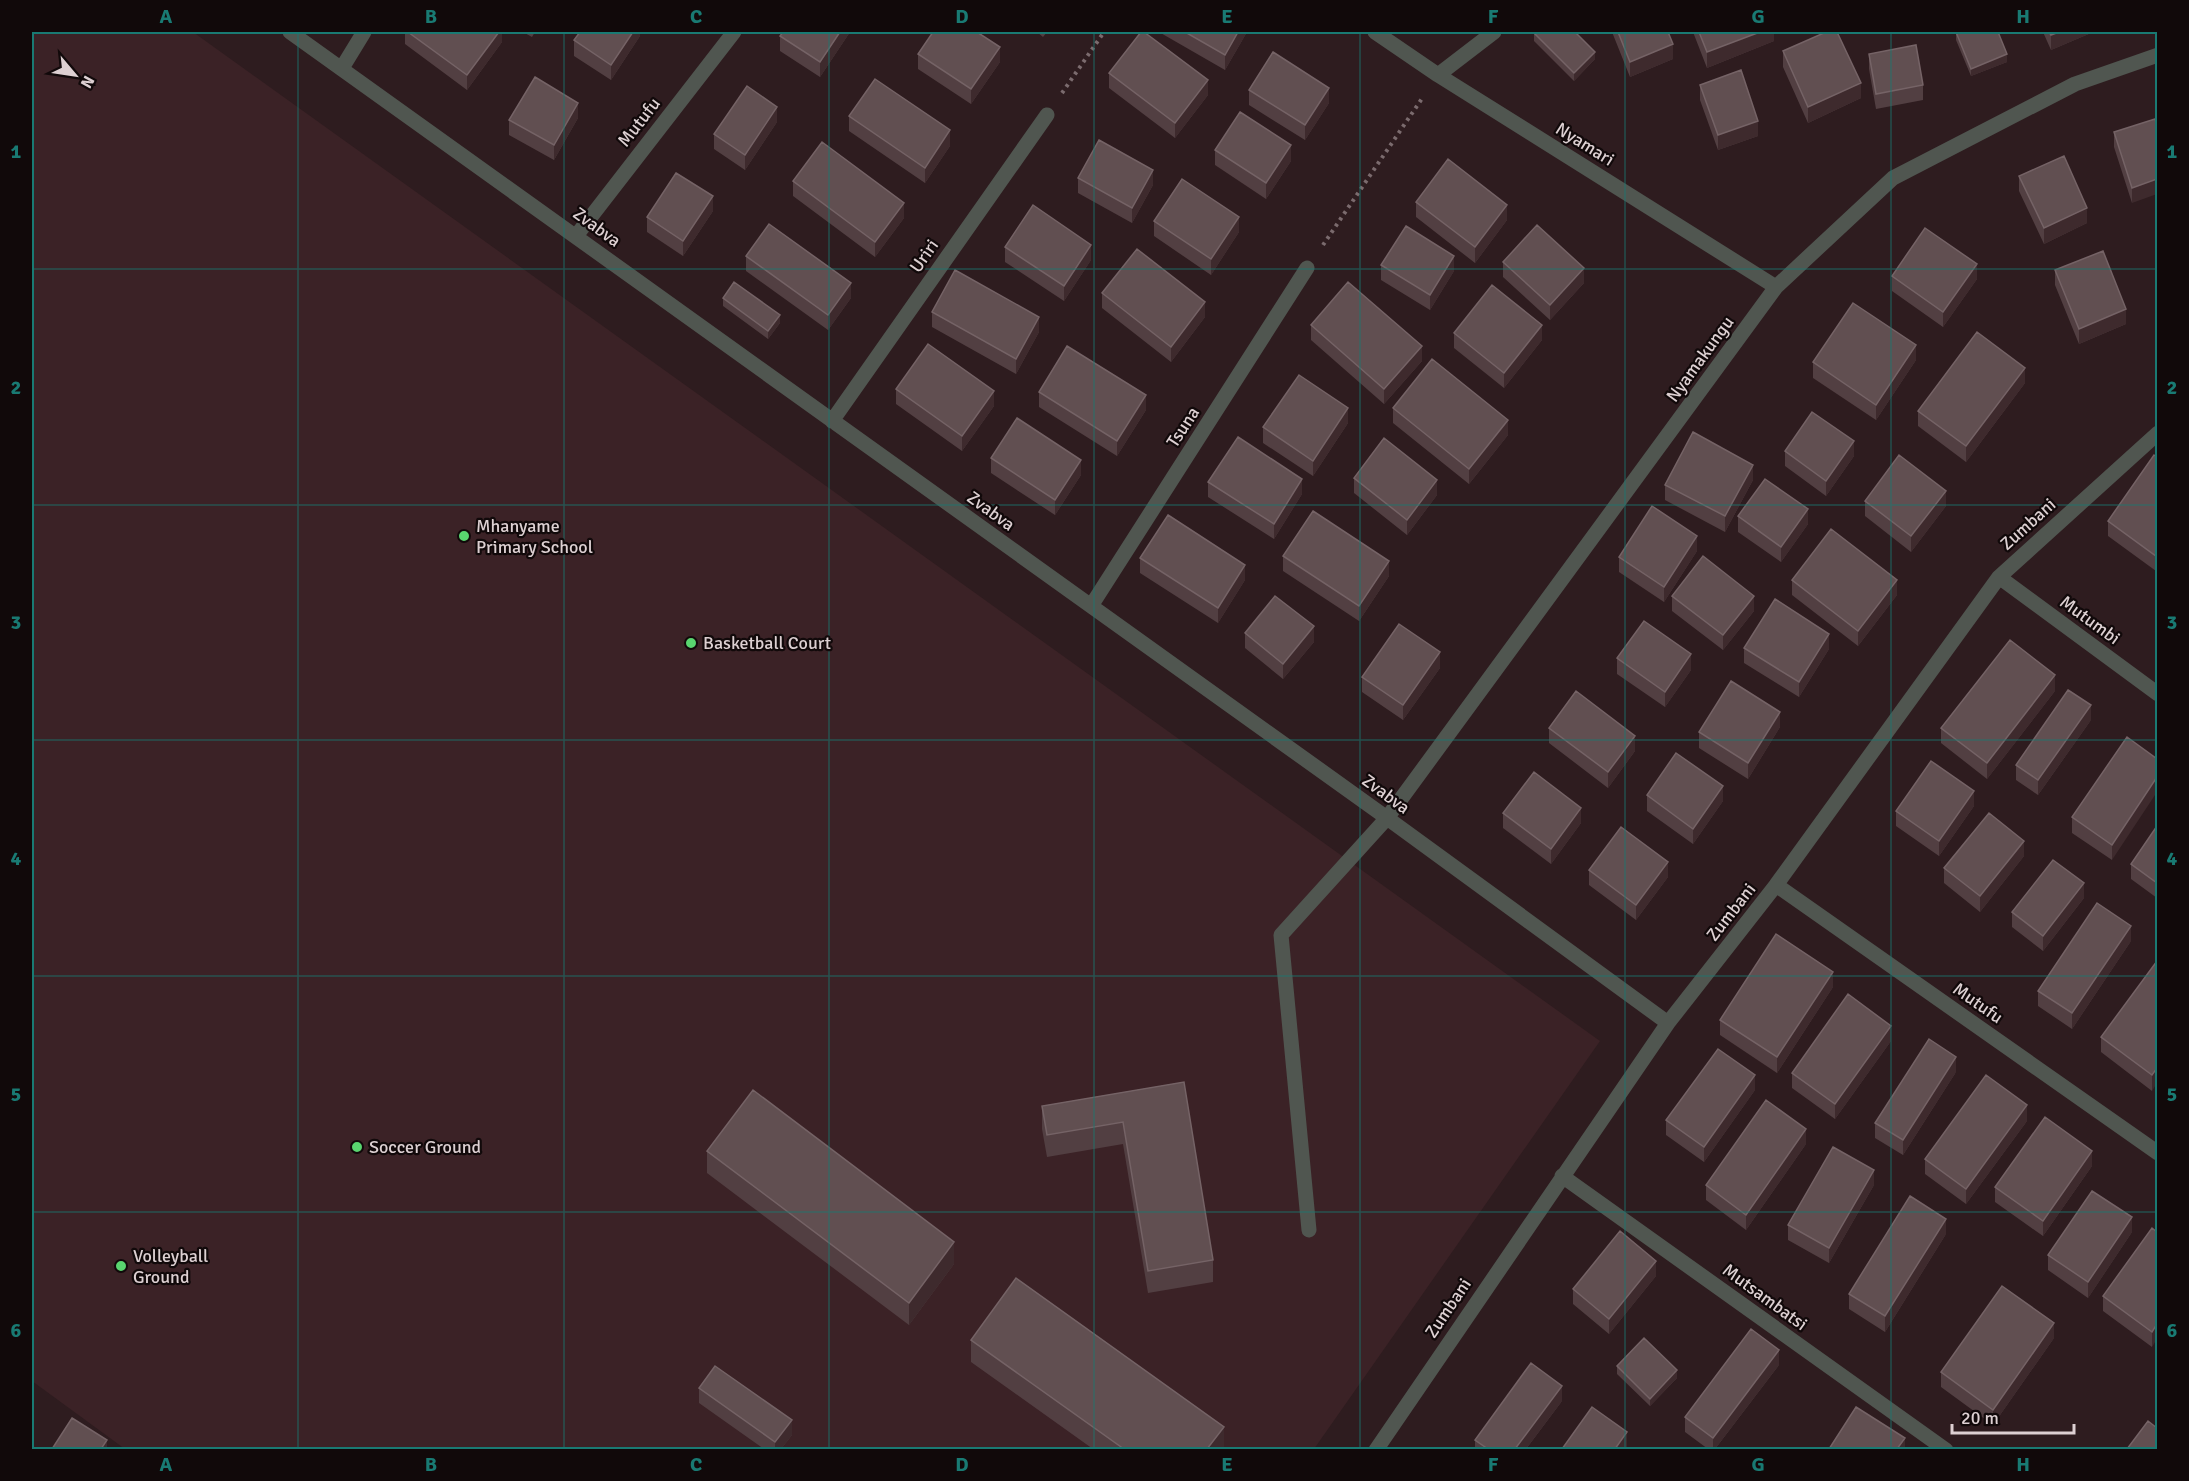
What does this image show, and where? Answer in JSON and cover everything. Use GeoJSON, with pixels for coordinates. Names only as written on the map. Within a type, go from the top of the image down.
{"type":"FeatureCollection","features":[{"type":"Feature","properties":{"kind":"street","name":"Zvabva"},"geometry":{"type":"LineString","coordinates":[[290,32],[1388,819],[1668,1023]]}},
{"type":"Feature","properties":{"kind":"street"},"geometry":{"type":"LineString","coordinates":[[342,68],[364,32]]}},
{"type":"Feature","properties":{"kind":"street","name":"Mutufu"},"geometry":{"type":"LineString","coordinates":[[576,236],[734,32]]}},
{"type":"Feature","properties":{"kind":"street","name":"Nyamari"},"geometry":{"type":"LineString","coordinates":[[1375,32],[1438,75],[1776,287]]}},
{"type":"Feature","properties":{"kind":"street"},"geometry":{"type":"LineString","coordinates":[[1438,75],[1494,32]]}},
{"type":"Feature","properties":{"kind":"street","name":"Nyamakungu"},"geometry":{"type":"LineString","coordinates":[[1309,1230],[1281,935],[1388,819],[1776,287],[1893,178],[2075,84],[2157,55]]}},
{"type":"Feature","properties":{"kind":"street","name":"Uriri"},"geometry":{"type":"LineString","coordinates":[[832,421],[1047,115]]}},
{"type":"Feature","properties":{"kind":"street","name":"Tsuna"},"geometry":{"type":"LineString","coordinates":[[1091,606],[1307,268]]}},
{"type":"Feature","properties":{"kind":"street","name":"Zumbani"},"geometry":{"type":"LineString","coordinates":[[1376,1449],[1668,1023],[1776,885],[1999,578],[2157,433]]}},
{"type":"Feature","properties":{"kind":"street","name":"Mutumbi"},"geometry":{"type":"LineString","coordinates":[[1999,578],[2157,694]]}},
{"type":"Feature","properties":{"kind":"street","name":"Mutufu"},"geometry":{"type":"LineString","coordinates":[[1776,885],[2157,1153]]}},
{"type":"Feature","properties":{"kind":"street","name":"Mutsambatsi"},"geometry":{"type":"LineString","coordinates":[[1562,1176],[1946,1449]]}},
{"type":"Feature","properties":{"kind":"path"},"geometry":{"type":"LineString","coordinates":[[1047,115],[1104,32]]}},
{"type":"Feature","properties":{"kind":"path"},"geometry":{"type":"LineString","coordinates":[[1307,268],[1438,75]]}},
{"type":"Feature","properties":{"kind":"shaded area","name":"Mhanyame Primary School"},"geometry":{"type":"Polygon","coordinates":[[[32,32],[193,32],[1600,1041],[1314,1449],[125,1449],[32,1381],[32,32]]]}},
{"type":"Feature","properties":{"kind":"building"},"geometry":{"type":"Polygon","coordinates":[[[408,32],[499,32],[467,75],[408,32]]]}},
{"type":"Feature","properties":{"kind":"building"},"geometry":{"type":"Polygon","coordinates":[[[580,32],[633,32],[611,65],[574,40],[580,32]]]}},
{"type":"Feature","properties":{"kind":"building"},"geometry":{"type":"Polygon","coordinates":[[[783,32],[840,32],[820,62],[780,36],[783,32]]]}},
{"type":"Feature","properties":{"kind":"building"},"geometry":{"type":"Polygon","coordinates":[[[933,32],[977,32],[1000,47],[971,89],[918,54],[933,32]]]}},
{"type":"Feature","properties":{"kind":"building"},"geometry":{"type":"Polygon","coordinates":[[[1141,32],[1208,80],[1175,123],[1109,73],[1141,32]]]}},
{"type":"Feature","properties":{"kind":"building"},"geometry":{"type":"Polygon","coordinates":[[[1185,32],[1238,32],[1225,55],[1185,32]]]}},
{"type":"Feature","properties":{"kind":"building"},"geometry":{"type":"Polygon","coordinates":[[[1535,32],[1575,32],[1595,52],[1574,73],[1535,32]]]}},
{"type":"Feature","properties":{"kind":"building"},"geometry":{"type":"Polygon","coordinates":[[[1618,32],[1668,32],[1673,44],[1630,62],[1618,32]]]}},
{"type":"Feature","properties":{"kind":"building"},"geometry":{"type":"Polygon","coordinates":[[[1699,32],[1760,32],[1707,52],[1699,32]]]}},
{"type":"Feature","properties":{"kind":"building"},"geometry":{"type":"Polygon","coordinates":[[[1826,32],[1837,32],[1861,83],[1808,107],[1783,51],[1826,32]]]}},
{"type":"Feature","properties":{"kind":"building"},"geometry":{"type":"Polygon","coordinates":[[[1956,32],[1998,32],[2007,54],[1971,69],[1956,32]]]}},
{"type":"Feature","properties":{"kind":"building"},"geometry":{"type":"Polygon","coordinates":[[[1916,45],[1923,85],[1876,94],[1869,54],[1916,45]]]}},
{"type":"Feature","properties":{"kind":"building"},"geometry":{"type":"Polygon","coordinates":[[[1273,52],[1329,88],[1305,125],[1249,90],[1273,52]]]}},
{"type":"Feature","properties":{"kind":"building"},"geometry":{"type":"Polygon","coordinates":[[[1741,70],[1758,121],[1718,135],[1700,85],[1741,70]]]}},
{"type":"Feature","properties":{"kind":"building"},"geometry":{"type":"Polygon","coordinates":[[[535,77],[578,103],[554,145],[509,120],[535,77]]]}},
{"type":"Feature","properties":{"kind":"building"},"geometry":{"type":"Polygon","coordinates":[[[875,79],[950,130],[925,168],[849,116],[875,79]]]}},
{"type":"Feature","properties":{"kind":"building"},"geometry":{"type":"Polygon","coordinates":[[[747,86],[777,107],[745,155],[714,134],[747,86]]]}},
{"type":"Feature","properties":{"kind":"building"},"geometry":{"type":"Polygon","coordinates":[[[1240,112],[1291,145],[1266,183],[1215,150],[1240,112]]]}},
{"type":"Feature","properties":{"kind":"building"},"geometry":{"type":"Polygon","coordinates":[[[2155,119],[2157,179],[2132,188],[2114,132],[2155,119]]]}},
{"type":"Feature","properties":{"kind":"building"},"geometry":{"type":"Polygon","coordinates":[[[1099,140],[1153,170],[1132,208],[1078,178],[1099,140]]]}},
{"type":"Feature","properties":{"kind":"building"},"geometry":{"type":"Polygon","coordinates":[[[822,142],[904,203],[875,242],[793,181],[822,142]]]}},
{"type":"Feature","properties":{"kind":"building"},"geometry":{"type":"Polygon","coordinates":[[[2064,156],[2087,208],[2044,228],[2019,176],[2064,156]]]}},
{"type":"Feature","properties":{"kind":"building"},"geometry":{"type":"Polygon","coordinates":[[[1448,159],[1507,205],[1475,247],[1416,202],[1448,159]]]}},
{"type":"Feature","properties":{"kind":"building"},"geometry":{"type":"Polygon","coordinates":[[[676,173],[713,196],[683,241],[647,217],[676,173]]]}},
{"type":"Feature","properties":{"kind":"building"},"geometry":{"type":"Polygon","coordinates":[[[1182,179],[1239,217],[1211,259],[1154,221],[1182,179]]]}},
{"type":"Feature","properties":{"kind":"building"},"geometry":{"type":"Polygon","coordinates":[[[1033,205],[1091,245],[1064,286],[1005,247],[1033,205]]]}},
{"type":"Feature","properties":{"kind":"building"},"geometry":{"type":"Polygon","coordinates":[[[769,224],[851,283],[828,315],[746,256],[769,224]]]}},
{"type":"Feature","properties":{"kind":"building"},"geometry":{"type":"Polygon","coordinates":[[[1537,225],[1584,268],[1550,305],[1503,262],[1537,225]]]}},
{"type":"Feature","properties":{"kind":"building"},"geometry":{"type":"Polygon","coordinates":[[[1406,226],[1454,256],[1430,295],[1381,265],[1406,226]]]}},
{"type":"Feature","properties":{"kind":"building"},"geometry":{"type":"Polygon","coordinates":[[[1925,228],[1977,264],[1943,312],[1892,276],[1925,228]]]}},
{"type":"Feature","properties":{"kind":"building"},"geometry":{"type":"Polygon","coordinates":[[[1137,249],[1205,302],[1171,347],[1102,293],[1137,249]]]}},
{"type":"Feature","properties":{"kind":"building"},"geometry":{"type":"Polygon","coordinates":[[[2103,251],[2126,309],[2079,329],[2055,270],[2103,251]]]}},
{"type":"Feature","properties":{"kind":"building"},"geometry":{"type":"Polygon","coordinates":[[[955,270],[1039,317],[1016,359],[932,312],[955,270]]]}},
{"type":"Feature","properties":{"kind":"building"},"geometry":{"type":"Polygon","coordinates":[[[734,282],[780,315],[768,331],[723,298],[734,282]]]}},
{"type":"Feature","properties":{"kind":"building"},"geometry":{"type":"Polygon","coordinates":[[[1348,282],[1422,346],[1384,389],[1311,325],[1348,282]]]}},
{"type":"Feature","properties":{"kind":"building"},"geometry":{"type":"Polygon","coordinates":[[[1492,285],[1542,325],[1504,373],[1454,333],[1492,285]]]}},
{"type":"Feature","properties":{"kind":"building"},"geometry":{"type":"Polygon","coordinates":[[[1853,303],[1916,345],[1876,405],[1813,362],[1853,303]]]}},
{"type":"Feature","properties":{"kind":"building"},"geometry":{"type":"Polygon","coordinates":[[[1977,332],[2025,368],[1966,446],[1918,411],[1977,332]]]}},
{"type":"Feature","properties":{"kind":"building"},"geometry":{"type":"Polygon","coordinates":[[[928,344],[994,391],[962,436],[896,389],[928,344]]]}},
{"type":"Feature","properties":{"kind":"building"},"geometry":{"type":"Polygon","coordinates":[[[1067,346],[1146,395],[1117,441],[1039,392],[1067,346]]]}},
{"type":"Feature","properties":{"kind":"building"},"geometry":{"type":"Polygon","coordinates":[[[1432,359],[1508,420],[1469,469],[1393,408],[1432,359]]]}},
{"type":"Feature","properties":{"kind":"building"},"geometry":{"type":"Polygon","coordinates":[[[1299,375],[1348,408],[1313,461],[1263,427],[1299,375]]]}},
{"type":"Feature","properties":{"kind":"building"},"geometry":{"type":"Polygon","coordinates":[[[1812,412],[1854,441],[1826,481],[1785,451],[1812,412]]]}},
{"type":"Feature","properties":{"kind":"building"},"geometry":{"type":"Polygon","coordinates":[[[1017,418],[1081,460],[1055,500],[991,458],[1017,418]]]}},
{"type":"Feature","properties":{"kind":"building"},"geometry":{"type":"Polygon","coordinates":[[[1693,432],[1753,465],[1725,516],[1665,485],[1693,432]]]}},
{"type":"Feature","properties":{"kind":"building"},"geometry":{"type":"Polygon","coordinates":[[[1238,437],[1302,479],[1274,524],[1208,482],[1238,437]]]}},
{"type":"Feature","properties":{"kind":"building"},"geometry":{"type":"Polygon","coordinates":[[[1384,438],[1437,480],[1407,520],[1354,478],[1384,438]]]}},
{"type":"Feature","properties":{"kind":"building"},"geometry":{"type":"Polygon","coordinates":[[[1899,455],[1946,491],[1911,536],[1865,501],[1899,455]]]}},
{"type":"Feature","properties":{"kind":"building"},"geometry":{"type":"Polygon","coordinates":[[[2154,455],[2157,457],[2156,556],[2108,521],[2154,455]]]}},
{"type":"Feature","properties":{"kind":"building"},"geometry":{"type":"Polygon","coordinates":[[[1765,479],[1808,509],[1781,547],[1738,516],[1765,479]]]}},
{"type":"Feature","properties":{"kind":"building"},"geometry":{"type":"Polygon","coordinates":[[[1652,506],[1697,536],[1664,587],[1619,557],[1652,506]]]}},
{"type":"Feature","properties":{"kind":"building"},"geometry":{"type":"Polygon","coordinates":[[[1313,511],[1389,561],[1359,606],[1283,556],[1313,511]]]}},
{"type":"Feature","properties":{"kind":"building"},"geometry":{"type":"Polygon","coordinates":[[[1168,515],[1245,565],[1218,608],[1140,558],[1168,515]]]}},
{"type":"Feature","properties":{"kind":"building"},"geometry":{"type":"Polygon","coordinates":[[[1831,529],[1897,580],[1858,631],[1792,580],[1831,529]]]}},
{"type":"Feature","properties":{"kind":"building"},"geometry":{"type":"Polygon","coordinates":[[[1703,556],[1754,596],[1723,635],[1672,596],[1703,556]]]}},
{"type":"Feature","properties":{"kind":"building"},"geometry":{"type":"Polygon","coordinates":[[[1275,596],[1314,626],[1283,664],[1245,633],[1275,596]]]}},
{"type":"Feature","properties":{"kind":"building"},"geometry":{"type":"Polygon","coordinates":[[[1775,599],[1829,634],[1799,682],[1744,648],[1775,599]]]}},
{"type":"Feature","properties":{"kind":"building"},"geometry":{"type":"Polygon","coordinates":[[[1644,621],[1691,654],[1665,692],[1617,658],[1644,621]]]}},
{"type":"Feature","properties":{"kind":"building"},"geometry":{"type":"Polygon","coordinates":[[[1399,624],[1440,652],[1403,705],[1362,677],[1399,624]]]}},
{"type":"Feature","properties":{"kind":"building"},"geometry":{"type":"Polygon","coordinates":[[[2010,640],[2055,675],[1987,763],[1941,728],[2010,640]]]}},
{"type":"Feature","properties":{"kind":"building"},"geometry":{"type":"Polygon","coordinates":[[[1731,681],[1780,712],[1748,763],[1699,732],[1731,681]]]}},
{"type":"Feature","properties":{"kind":"building"},"geometry":{"type":"Polygon","coordinates":[[[2068,690],[2091,705],[2038,780],[2016,765],[2068,690]]]}},
{"type":"Feature","properties":{"kind":"building"},"geometry":{"type":"Polygon","coordinates":[[[1576,691],[1635,736],[1608,772],[1549,728],[1576,691]]]}},
{"type":"Feature","properties":{"kind":"building"},"geometry":{"type":"Polygon","coordinates":[[[2127,737],[2157,759],[2157,777],[2112,845],[2072,817],[2127,737]]]}},
{"type":"Feature","properties":{"kind":"building"},"geometry":{"type":"Polygon","coordinates":[[[1676,753],[1723,786],[1693,829],[1647,795],[1676,753]]]}},
{"type":"Feature","properties":{"kind":"building"},"geometry":{"type":"Polygon","coordinates":[[[1931,761],[1974,791],[1939,841],[1896,811],[1931,761]]]}},
{"type":"Feature","properties":{"kind":"building"},"geometry":{"type":"Polygon","coordinates":[[[1534,772],[1581,808],[1551,849],[1503,813],[1534,772]]]}},
{"type":"Feature","properties":{"kind":"building"},"geometry":{"type":"Polygon","coordinates":[[[1989,813],[2024,841],[1980,896],[1944,868],[1989,813]]]}},
{"type":"Feature","properties":{"kind":"building"},"geometry":{"type":"Polygon","coordinates":[[[2157,826],[2157,883],[2131,864],[2157,826]]]}},
{"type":"Feature","properties":{"kind":"building"},"geometry":{"type":"Polygon","coordinates":[[[1621,827],[1668,862],[1636,905],[1589,870],[1621,827]]]}},
{"type":"Feature","properties":{"kind":"building"},"geometry":{"type":"Polygon","coordinates":[[[2053,860],[2084,883],[2043,936],[2012,912],[2053,860]]]}},
{"type":"Feature","properties":{"kind":"building"},"geometry":{"type":"Polygon","coordinates":[[[2097,903],[2131,926],[2072,1013],[2038,991],[2097,903]]]}},
{"type":"Feature","properties":{"kind":"building"},"geometry":{"type":"Polygon","coordinates":[[[1776,934],[1833,972],[1777,1057],[1720,1020],[1776,934]]]}},
{"type":"Feature","properties":{"kind":"building"},"geometry":{"type":"Polygon","coordinates":[[[2157,961],[2157,1068],[2152,1075],[2101,1037],[2157,961]]]}},
{"type":"Feature","properties":{"kind":"building"},"geometry":{"type":"Polygon","coordinates":[[[1848,994],[1891,1026],[1835,1104],[1792,1073],[1848,994]]]}},
{"type":"Feature","properties":{"kind":"building"},"geometry":{"type":"Polygon","coordinates":[[[1929,1039],[1956,1057],[1903,1140],[1875,1123],[1929,1039]]]}},
{"type":"Feature","properties":{"kind":"building"},"geometry":{"type":"Polygon","coordinates":[[[1718,1049],[1755,1075],[1704,1147],[1666,1120],[1718,1049]]]}},
{"type":"Feature","properties":{"kind":"building"},"geometry":{"type":"Polygon","coordinates":[[[1986,1075],[2027,1105],[1966,1189],[1925,1159],[1986,1075]]]}},
{"type":"Feature","properties":{"kind":"building"},"geometry":{"type":"Polygon","coordinates":[[[1184,1082],[1213,1260],[1148,1271],[1123,1122],[1047,1135],[1042,1106],[1184,1082]]]}},
{"type":"Feature","properties":{"kind":"building"},"geometry":{"type":"Polygon","coordinates":[[[753,1090],[954,1242],[909,1303],[707,1151],[753,1090]]]}},
{"type":"Feature","properties":{"kind":"building"},"geometry":{"type":"Polygon","coordinates":[[[1766,1100],[1806,1129],[1746,1215],[1706,1185],[1766,1100]]]}},
{"type":"Feature","properties":{"kind":"building"},"geometry":{"type":"Polygon","coordinates":[[[2045,1117],[2092,1151],[2043,1221],[1995,1187],[2045,1117]]]}},
{"type":"Feature","properties":{"kind":"building"},"geometry":{"type":"Polygon","coordinates":[[[1833,1147],[1874,1170],[1829,1248],[1788,1225],[1833,1147]]]}},
{"type":"Feature","properties":{"kind":"building"},"geometry":{"type":"Polygon","coordinates":[[[2092,1191],[2132,1217],[2088,1282],[2048,1255],[2092,1191]]]}},
{"type":"Feature","properties":{"kind":"building"},"geometry":{"type":"Polygon","coordinates":[[[1910,1196],[1946,1219],[1885,1316],[1849,1294],[1910,1196]]]}},
{"type":"Feature","properties":{"kind":"building"},"geometry":{"type":"Polygon","coordinates":[[[2152,1228],[2157,1232],[2157,1324],[2152,1332],[2103,1296],[2152,1228]]]}},
{"type":"Feature","properties":{"kind":"building"},"geometry":{"type":"Polygon","coordinates":[[[1620,1231],[1656,1261],[1609,1319],[1573,1289],[1620,1231]]]}},
{"type":"Feature","properties":{"kind":"building"},"geometry":{"type":"Polygon","coordinates":[[[1016,1278],[1224,1427],[1207,1449],[1124,1449],[971,1340],[1016,1278]]]}},
{"type":"Feature","properties":{"kind":"building"},"geometry":{"type":"Polygon","coordinates":[[[2002,1286],[2054,1323],[1993,1410],[1941,1372],[2002,1286]]]}},
{"type":"Feature","properties":{"kind":"building"},"geometry":{"type":"Polygon","coordinates":[[[1751,1329],[1779,1350],[1713,1438],[1685,1417],[1751,1329]]]}},
{"type":"Feature","properties":{"kind":"building"},"geometry":{"type":"Polygon","coordinates":[[[1644,1338],[1677,1370],[1650,1399],[1617,1366],[1644,1338]]]}},
{"type":"Feature","properties":{"kind":"building"},"geometry":{"type":"Polygon","coordinates":[[[1531,1363],[1562,1386],[1515,1449],[1488,1449],[1475,1440],[1531,1363]]]}},
{"type":"Feature","properties":{"kind":"building"},"geometry":{"type":"Polygon","coordinates":[[[715,1366],[792,1420],[775,1442],[699,1388],[715,1366]]]}},
{"type":"Feature","properties":{"kind":"building"},"geometry":{"type":"Polygon","coordinates":[[[1592,1407],[1627,1432],[1615,1449],[1562,1449],[1592,1407]]]}},
{"type":"Feature","properties":{"kind":"building"},"geometry":{"type":"Polygon","coordinates":[[[1856,1407],[1905,1438],[1897,1449],[1829,1449],[1856,1407]]]}},
{"type":"Feature","properties":{"kind":"building"},"geometry":{"type":"Polygon","coordinates":[[[72,1418],[107,1440],[101,1449],[52,1449],[72,1418]]]}},
{"type":"Feature","properties":{"kind":"building"},"geometry":{"type":"Polygon","coordinates":[[[2148,1421],[2157,1428],[2157,1449],[2127,1449],[2148,1421]]]}},
{"type":"Feature","properties":{"kind":"place","name":"Mhanyame Primary School"},"geometry":{"type":"Point","coordinates":[464,536]}},
{"type":"Feature","properties":{"kind":"place","name":"Basketball Court"},"geometry":{"type":"Point","coordinates":[691,643]}},
{"type":"Feature","properties":{"kind":"place","name":"Soccer Ground"},"geometry":{"type":"Point","coordinates":[357,1147]}},
{"type":"Feature","properties":{"kind":"place","name":"Volleyball Ground"},"geometry":{"type":"Point","coordinates":[121,1266]}}]}
